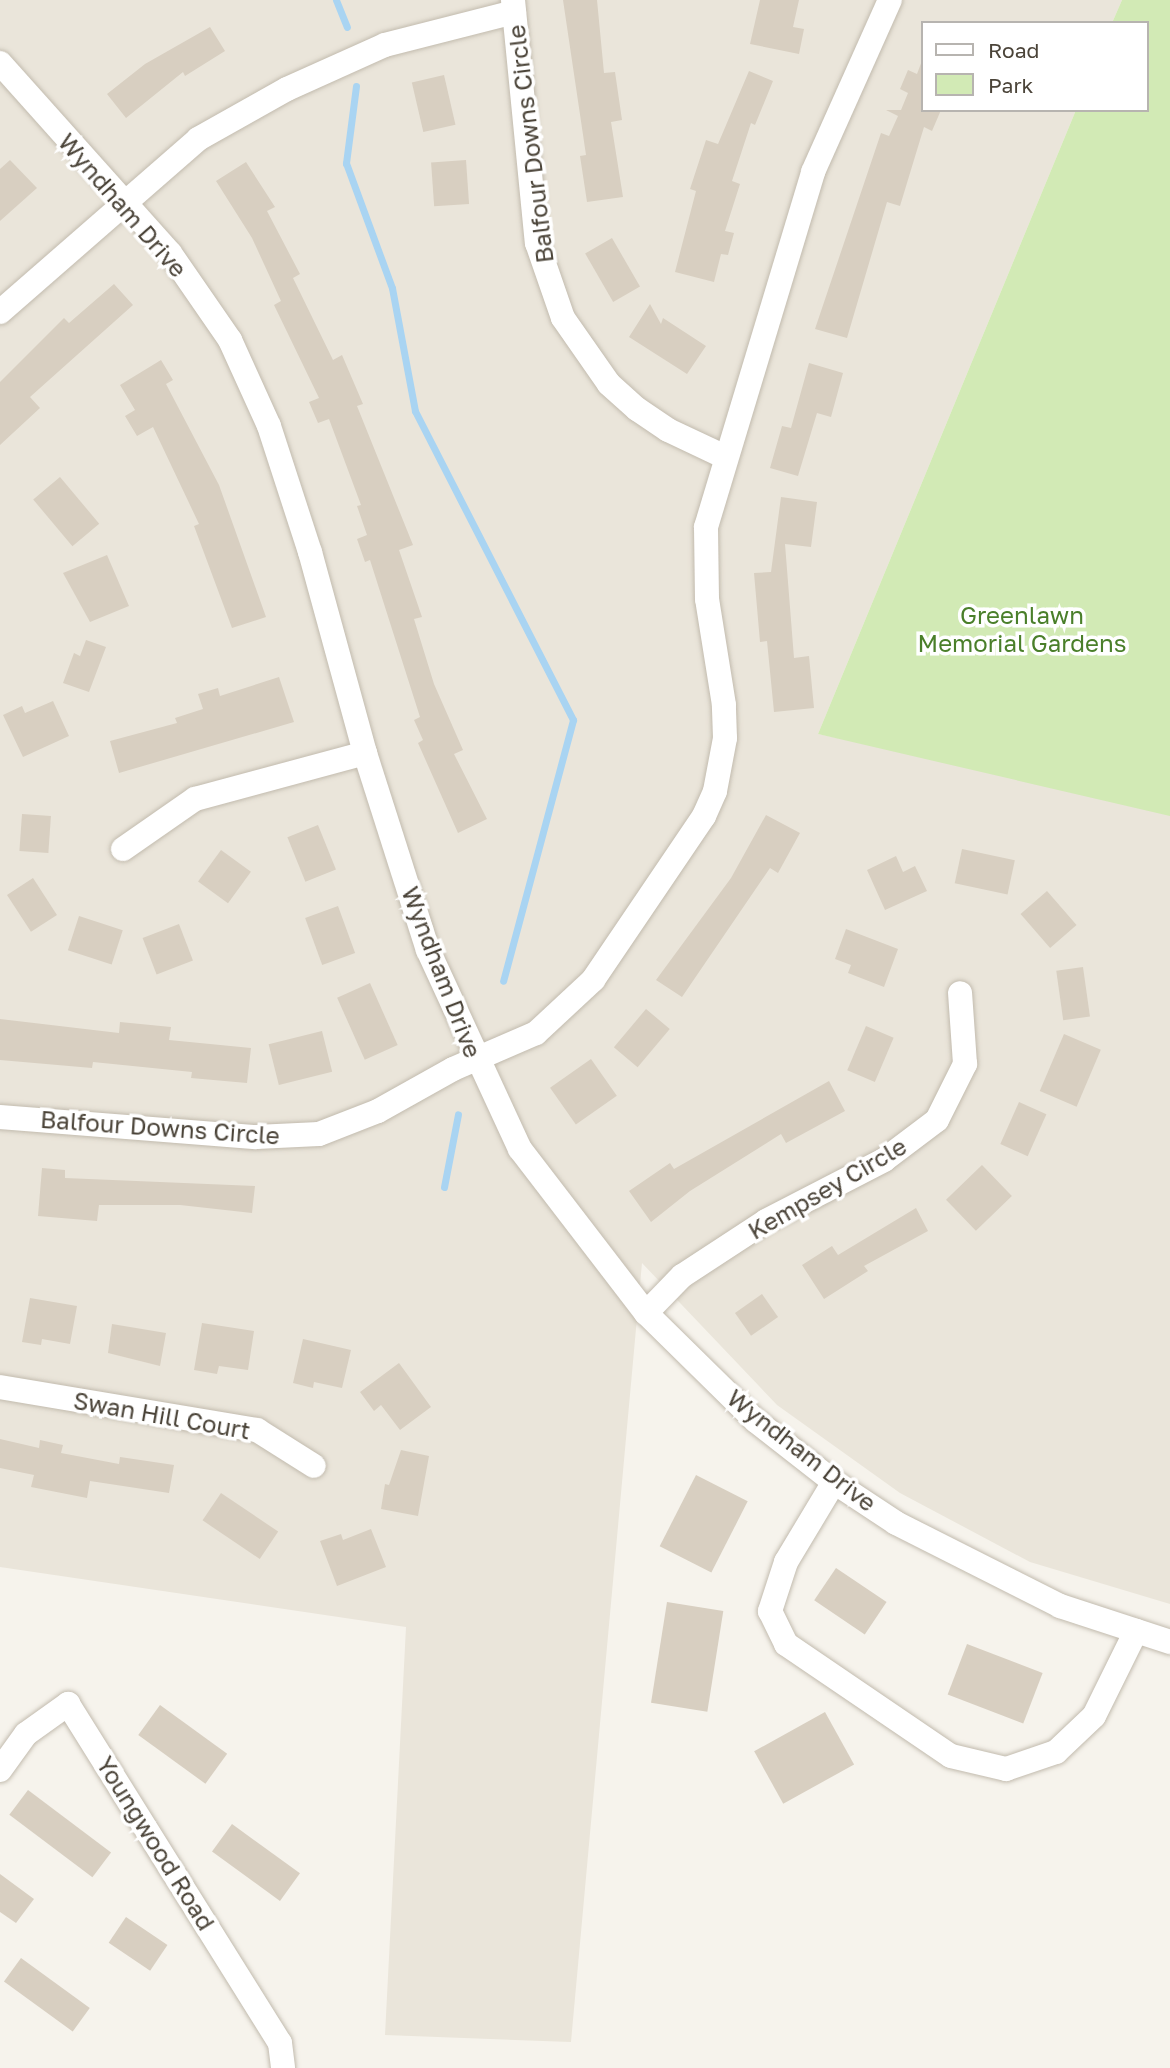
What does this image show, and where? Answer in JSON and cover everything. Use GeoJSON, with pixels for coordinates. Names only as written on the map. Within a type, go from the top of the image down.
{"type":"FeatureCollection","features":[{"type":"Feature","properties":{"kind":"street","name":"Balfour Downs Circle"},"geometry":{"type":"LineString","coordinates":[[0,1117],[296,1137],[319,1134],[377,1111],[475,1058],[536,1033],[576,999],[697,827],[715,791],[725,738],[724,705],[704,561],[706,527],[813,172],[890,0]]}},
{"type":"Feature","properties":{"kind":"street","name":"Balfour Downs Circle"},"geometry":{"type":"LineString","coordinates":[[514,6],[537,243],[563,318],[583,352],[628,401],[668,430],[725,457]]}},
{"type":"Feature","properties":{"kind":"street"},"geometry":{"type":"LineString","coordinates":[[0,312],[198,139],[287,89],[385,45],[514,6]]}},
{"type":"Feature","properties":{"kind":"street","name":"Wyndham Drive"},"geometry":{"type":"LineString","coordinates":[[0,63],[121,204],[170,253],[230,340],[269,426],[310,552],[365,753],[428,950],[475,1058],[520,1149],[646,1313],[756,1421],[834,1482],[896,1523],[1060,1606],[1170,1642]]}},
{"type":"Feature","properties":{"kind":"street"},"geometry":{"type":"LineString","coordinates":[[123,849],[195,799],[365,753]]}},
{"type":"Feature","properties":{"kind":"street","name":"Kempsey Circle"},"geometry":{"type":"LineString","coordinates":[[646,1313],[682,1276],[766,1222],[884,1160],[937,1119],[965,1063],[960,993]]}},
{"type":"Feature","properties":{"kind":"street","name":"Swan Hill Court"},"geometry":{"type":"LineString","coordinates":[[0,1387],[257,1430],[314,1466]]}},
{"type":"Feature","properties":{"kind":"street"},"geometry":{"type":"LineString","coordinates":[[834,1482],[786,1562],[770,1611],[786,1644],[951,1756],[1006,1769],[1056,1752],[1094,1716],[1136,1631]]}},
{"type":"Feature","properties":{"kind":"street","name":"Youngwood Road"},"geometry":{"type":"LineString","coordinates":[[0,1770],[26,1734],[68,1703],[281,2043],[283,2068]]}},
{"type":"Feature","properties":{"kind":"shaded area"},"geometry":{"type":"Polygon","coordinates":[[[0,0],[1122,0],[1113,21],[922,21],[922,112],[1075,112],[818,734],[1170,805],[1170,1604],[1030,1562],[900,1493],[777,1405],[642,1263],[571,2042],[385,2035],[406,1627],[0,1567],[0,0]]]}},
{"type":"Feature","properties":{"kind":"green space","name":"Greenlawn Memorial Gardens"},"geometry":{"type":"Polygon","coordinates":[[[1122,0],[1170,0],[1170,816],[818,734],[1075,112],[1149,112],[1149,21],[1113,21],[1122,0]]]}},
{"type":"Feature","properties":{"kind":"building"},"geometry":{"type":"Polygon","coordinates":[[[563,0],[597,0],[604,73],[615,72],[622,120],[611,122],[623,197],[587,202],[580,156],[586,155],[563,0]]]}},
{"type":"Feature","properties":{"kind":"building"},"geometry":{"type":"Polygon","coordinates":[[[760,0],[799,0],[793,27],[804,29],[799,54],[750,44],[760,0]]]}},
{"type":"Feature","properties":{"kind":"building"},"geometry":{"type":"Polygon","coordinates":[[[210,27],[225,51],[185,76],[183,72],[126,118],[107,94],[145,64],[210,27]]]}},
{"type":"Feature","properties":{"kind":"building"},"geometry":{"type":"Polygon","coordinates":[[[922,61],[922,112],[940,112],[932,131],[924,127],[900,206],[887,202],[847,338],[815,329],[881,133],[889,136],[898,116],[886,110],[901,110],[908,93],[900,89],[908,70],[917,74],[922,61]]]}},
{"type":"Feature","properties":{"kind":"building"},"geometry":{"type":"Polygon","coordinates":[[[749,71],[773,81],[755,125],[751,123],[732,181],[740,184],[725,231],[734,233],[728,255],[721,254],[714,282],[675,272],[696,191],[690,189],[706,140],[718,144],[749,71]]]}},
{"type":"Feature","properties":{"kind":"building"},"geometry":{"type":"Polygon","coordinates":[[[444,75],[455,125],[423,132],[412,82],[444,75]]]}},
{"type":"Feature","properties":{"kind":"building"},"geometry":{"type":"Polygon","coordinates":[[[10,160],[37,188],[0,221],[0,169],[10,160]]]}},
{"type":"Feature","properties":{"kind":"building"},"geometry":{"type":"Polygon","coordinates":[[[466,160],[469,204],[434,206],[431,162],[466,160]]]}},
{"type":"Feature","properties":{"kind":"building"},"geometry":{"type":"Polygon","coordinates":[[[246,162],[275,207],[267,211],[300,274],[293,278],[333,360],[342,355],[363,404],[357,406],[413,545],[399,550],[422,617],[414,619],[434,684],[463,750],[454,754],[487,819],[458,833],[418,743],[423,740],[414,720],[420,717],[370,560],[365,562],[357,539],[367,535],[357,506],[361,505],[329,419],[318,423],[309,402],[319,398],[274,305],[281,301],[252,238],[216,181],[246,162]]]}},
{"type":"Feature","properties":{"kind":"building"},"geometry":{"type":"Polygon","coordinates":[[[612,238],[640,286],[613,302],[585,254],[612,238]]]}},
{"type":"Feature","properties":{"kind":"building"},"geometry":{"type":"Polygon","coordinates":[[[114,284],[133,305],[30,397],[40,408],[0,445],[0,382],[64,318],[69,323],[114,284]]]}},
{"type":"Feature","properties":{"kind":"building"},"geometry":{"type":"Polygon","coordinates":[[[650,304],[661,324],[663,318],[706,346],[687,374],[629,337],[650,304]]]}},
{"type":"Feature","properties":{"kind":"building"},"geometry":{"type":"Polygon","coordinates":[[[161,360],[173,380],[166,384],[219,485],[266,617],[232,628],[194,526],[199,524],[153,427],[137,436],[125,416],[135,410],[120,385],[161,360]]]}},
{"type":"Feature","properties":{"kind":"building"},"geometry":{"type":"Polygon","coordinates":[[[809,363],[843,373],[831,417],[817,413],[798,476],[770,468],[782,426],[791,428],[809,363]]]}},
{"type":"Feature","properties":{"kind":"building"},"geometry":{"type":"Polygon","coordinates":[[[60,477],[99,524],[72,546],[33,499],[60,477]]]}},
{"type":"Feature","properties":{"kind":"building"},"geometry":{"type":"Polygon","coordinates":[[[781,497],[817,502],[811,547],[785,544],[794,658],[809,656],[814,708],[774,712],[767,641],[760,642],[754,573],[771,572],[781,497]]]}},
{"type":"Feature","properties":{"kind":"building"},"geometry":{"type":"Polygon","coordinates":[[[107,555],[129,606],[90,622],[63,573],[107,555]]]}},
{"type":"Feature","properties":{"kind":"building"},"geometry":{"type":"Polygon","coordinates":[[[86,640],[106,647],[89,692],[63,683],[74,653],[80,656],[86,640]]]}},
{"type":"Feature","properties":{"kind":"building"},"geometry":{"type":"Polygon","coordinates":[[[279,677],[294,722],[119,773],[110,741],[177,723],[175,718],[203,709],[198,694],[218,688],[220,696],[279,677]]]}},
{"type":"Feature","properties":{"kind":"building"},"geometry":{"type":"Polygon","coordinates":[[[53,701],[69,736],[23,757],[3,715],[22,706],[25,713],[53,701]]]}},
{"type":"Feature","properties":{"kind":"building"},"geometry":{"type":"Polygon","coordinates":[[[22,814],[51,816],[48,853],[19,851],[22,814]]]}},
{"type":"Feature","properties":{"kind":"building"},"geometry":{"type":"Polygon","coordinates":[[[766,815],[800,833],[778,873],[770,868],[682,997],[656,980],[731,878],[766,815]]]}},
{"type":"Feature","properties":{"kind":"building"},"geometry":{"type":"Polygon","coordinates":[[[318,825],[336,870],[305,882],[287,837],[318,825]]]}},
{"type":"Feature","properties":{"kind":"building"},"geometry":{"type":"Polygon","coordinates":[[[962,849],[1015,860],[1008,894],[955,883],[962,849]]]}},
{"type":"Feature","properties":{"kind":"building"},"geometry":{"type":"Polygon","coordinates":[[[221,850],[251,872],[228,903],[198,882],[221,850]]]}},
{"type":"Feature","properties":{"kind":"building"},"geometry":{"type":"Polygon","coordinates":[[[896,856],[903,872],[915,866],[927,891],[885,910],[867,870],[896,856]]]}},
{"type":"Feature","properties":{"kind":"building"},"geometry":{"type":"Polygon","coordinates":[[[33,878],[57,915],[31,932],[7,895],[33,878]]]}},
{"type":"Feature","properties":{"kind":"building"},"geometry":{"type":"Polygon","coordinates":[[[1047,891],[1077,925],[1050,948],[1021,914],[1047,891]]]}},
{"type":"Feature","properties":{"kind":"building"},"geometry":{"type":"Polygon","coordinates":[[[338,906],[355,953],[322,965],[305,918],[338,906]]]}},
{"type":"Feature","properties":{"kind":"building"},"geometry":{"type":"Polygon","coordinates":[[[79,916],[123,930],[112,964],[68,950],[79,916]]]}},
{"type":"Feature","properties":{"kind":"building"},"geometry":{"type":"Polygon","coordinates":[[[179,924],[193,960],[157,974],[143,938],[179,924]]]}},
{"type":"Feature","properties":{"kind":"building"},"geometry":{"type":"Polygon","coordinates":[[[846,929],[898,949],[884,987],[848,973],[851,965],[835,959],[846,929]]]}},
{"type":"Feature","properties":{"kind":"building"},"geometry":{"type":"Polygon","coordinates":[[[1083,967],[1090,1017],[1063,1020],[1056,971],[1083,967]]]}},
{"type":"Feature","properties":{"kind":"building"},"geometry":{"type":"Polygon","coordinates":[[[370,983],[398,1045],[365,1060],[337,998],[370,983]]]}},
{"type":"Feature","properties":{"kind":"building"},"geometry":{"type":"Polygon","coordinates":[[[646,1009],[670,1029],[638,1067],[614,1047],[646,1009]]]}},
{"type":"Feature","properties":{"kind":"building"},"geometry":{"type":"Polygon","coordinates":[[[0,1019],[119,1033],[120,1022],[171,1027],[169,1040],[251,1048],[247,1083],[191,1078],[192,1072],[93,1062],[92,1068],[0,1060],[0,1019]]]}},
{"type":"Feature","properties":{"kind":"building"},"geometry":{"type":"Polygon","coordinates":[[[866,1026],[894,1038],[875,1082],[847,1070],[866,1026]]]}},
{"type":"Feature","properties":{"kind":"building"},"geometry":{"type":"Polygon","coordinates":[[[322,1031],[332,1072],[279,1085],[269,1044],[322,1031]]]}},
{"type":"Feature","properties":{"kind":"building"},"geometry":{"type":"Polygon","coordinates":[[[1064,1034],[1101,1050],[1077,1107],[1040,1091],[1064,1034]]]}},
{"type":"Feature","properties":{"kind":"building"},"geometry":{"type":"Polygon","coordinates":[[[591,1059],[617,1096],[576,1125],[550,1088],[591,1059]]]}},
{"type":"Feature","properties":{"kind":"building"},"geometry":{"type":"Polygon","coordinates":[[[829,1081],[845,1111],[786,1143],[781,1134],[690,1191],[651,1222],[629,1191],[670,1163],[674,1169],[829,1081]]]}},
{"type":"Feature","properties":{"kind":"building"},"geometry":{"type":"Polygon","coordinates":[[[1019,1102],[1046,1114],[1028,1156],[1000,1144],[1019,1102]]]}},
{"type":"Feature","properties":{"kind":"building"},"geometry":{"type":"Polygon","coordinates":[[[982,1165],[1012,1196],[976,1231],[946,1200],[982,1165]]]}},
{"type":"Feature","properties":{"kind":"building"},"geometry":{"type":"Polygon","coordinates":[[[42,1168],[65,1170],[65,1178],[255,1186],[252,1213],[180,1205],[99,1205],[97,1221],[38,1216],[42,1168]]]}},
{"type":"Feature","properties":{"kind":"building"},"geometry":{"type":"Polygon","coordinates":[[[916,1208],[928,1231],[864,1266],[868,1271],[824,1299],[802,1265],[832,1246],[838,1255],[916,1208]]]}},
{"type":"Feature","properties":{"kind":"building"},"geometry":{"type":"Polygon","coordinates":[[[762,1294],[778,1317],[751,1336],[735,1313],[762,1294]]]}},
{"type":"Feature","properties":{"kind":"building"},"geometry":{"type":"Polygon","coordinates":[[[30,1298],[77,1306],[70,1344],[42,1339],[41,1345],[22,1342],[30,1298]]]}},
{"type":"Feature","properties":{"kind":"building"},"geometry":{"type":"Polygon","coordinates":[[[202,1323],[254,1331],[248,1370],[219,1366],[217,1374],[194,1370],[202,1323]]]}},
{"type":"Feature","properties":{"kind":"building"},"geometry":{"type":"Polygon","coordinates":[[[112,1324],[166,1333],[160,1366],[108,1353],[112,1324]]]}},
{"type":"Feature","properties":{"kind":"building"},"geometry":{"type":"Polygon","coordinates":[[[303,1339],[351,1350],[342,1388],[314,1382],[313,1388],[293,1383],[303,1339]]]}},
{"type":"Feature","properties":{"kind":"building"},"geometry":{"type":"Polygon","coordinates":[[[399,1363],[431,1407],[400,1430],[381,1405],[374,1411],[360,1392],[399,1363]]]}},
{"type":"Feature","properties":{"kind":"building"},"geometry":{"type":"Polygon","coordinates":[[[0,1439],[39,1448],[40,1440],[63,1445],[61,1453],[119,1464],[120,1457],[174,1465],[169,1493],[90,1481],[87,1498],[31,1487],[34,1475],[0,1468],[0,1439]]]}},
{"type":"Feature","properties":{"kind":"building"},"geometry":{"type":"Polygon","coordinates":[[[401,1450],[429,1456],[418,1516],[381,1509],[385,1484],[389,1485],[401,1450]]]}},
{"type":"Feature","properties":{"kind":"building"},"geometry":{"type":"Polygon","coordinates":[[[696,1475],[748,1501],[711,1573],[660,1546],[696,1475]]]}},
{"type":"Feature","properties":{"kind":"building"},"geometry":{"type":"Polygon","coordinates":[[[221,1493],[278,1532],[260,1559],[203,1520],[221,1493]]]}},
{"type":"Feature","properties":{"kind":"building"},"geometry":{"type":"Polygon","coordinates":[[[371,1529],[386,1567],[337,1586],[320,1541],[341,1534],[343,1540],[371,1529]]]}},
{"type":"Feature","properties":{"kind":"building"},"geometry":{"type":"Polygon","coordinates":[[[836,1568],[887,1602],[865,1634],[814,1600],[836,1568]]]}},
{"type":"Feature","properties":{"kind":"building"},"geometry":{"type":"Polygon","coordinates":[[[667,1602],[723,1611],[707,1712],[651,1703],[667,1602]]]}},
{"type":"Feature","properties":{"kind":"building"},"geometry":{"type":"Polygon","coordinates":[[[967,1644],[1043,1673],[1023,1723],[948,1694],[967,1644]]]}},
{"type":"Feature","properties":{"kind":"building"},"geometry":{"type":"Polygon","coordinates":[[[160,1705],[227,1754],[205,1784],[138,1735],[160,1705]]]}},
{"type":"Feature","properties":{"kind":"building"},"geometry":{"type":"Polygon","coordinates":[[[825,1712],[854,1764],[783,1804],[754,1751],[825,1712]]]}},
{"type":"Feature","properties":{"kind":"building"},"geometry":{"type":"Polygon","coordinates":[[[28,1790],[111,1853],[92,1877],[9,1815],[28,1790]]]}},
{"type":"Feature","properties":{"kind":"building"},"geometry":{"type":"Polygon","coordinates":[[[232,1824],[300,1873],[280,1901],[212,1852],[232,1824]]]}},
{"type":"Feature","properties":{"kind":"building"},"geometry":{"type":"Polygon","coordinates":[[[0,1874],[34,1899],[16,1923],[0,1912],[0,1874]]]}},
{"type":"Feature","properties":{"kind":"building"},"geometry":{"type":"Polygon","coordinates":[[[126,1917],[167,1945],[150,1971],[109,1943],[126,1917]]]}},
{"type":"Feature","properties":{"kind":"building"},"geometry":{"type":"Polygon","coordinates":[[[21,1958],[90,2008],[73,2031],[4,1981],[21,1958]]]}},
{"type":"Feature","properties":{"kind":"waterway"},"geometry":{"type":"LineString","coordinates":[[336,0],[347,27]]}},
{"type":"Feature","properties":{"kind":"waterway"},"geometry":{"type":"LineString","coordinates":[[356,86],[346,163],[392,288],[415,411],[573,720],[503,981]]}},
{"type":"Feature","properties":{"kind":"waterway"},"geometry":{"type":"LineString","coordinates":[[444,1187],[458,1114]]}}]}
